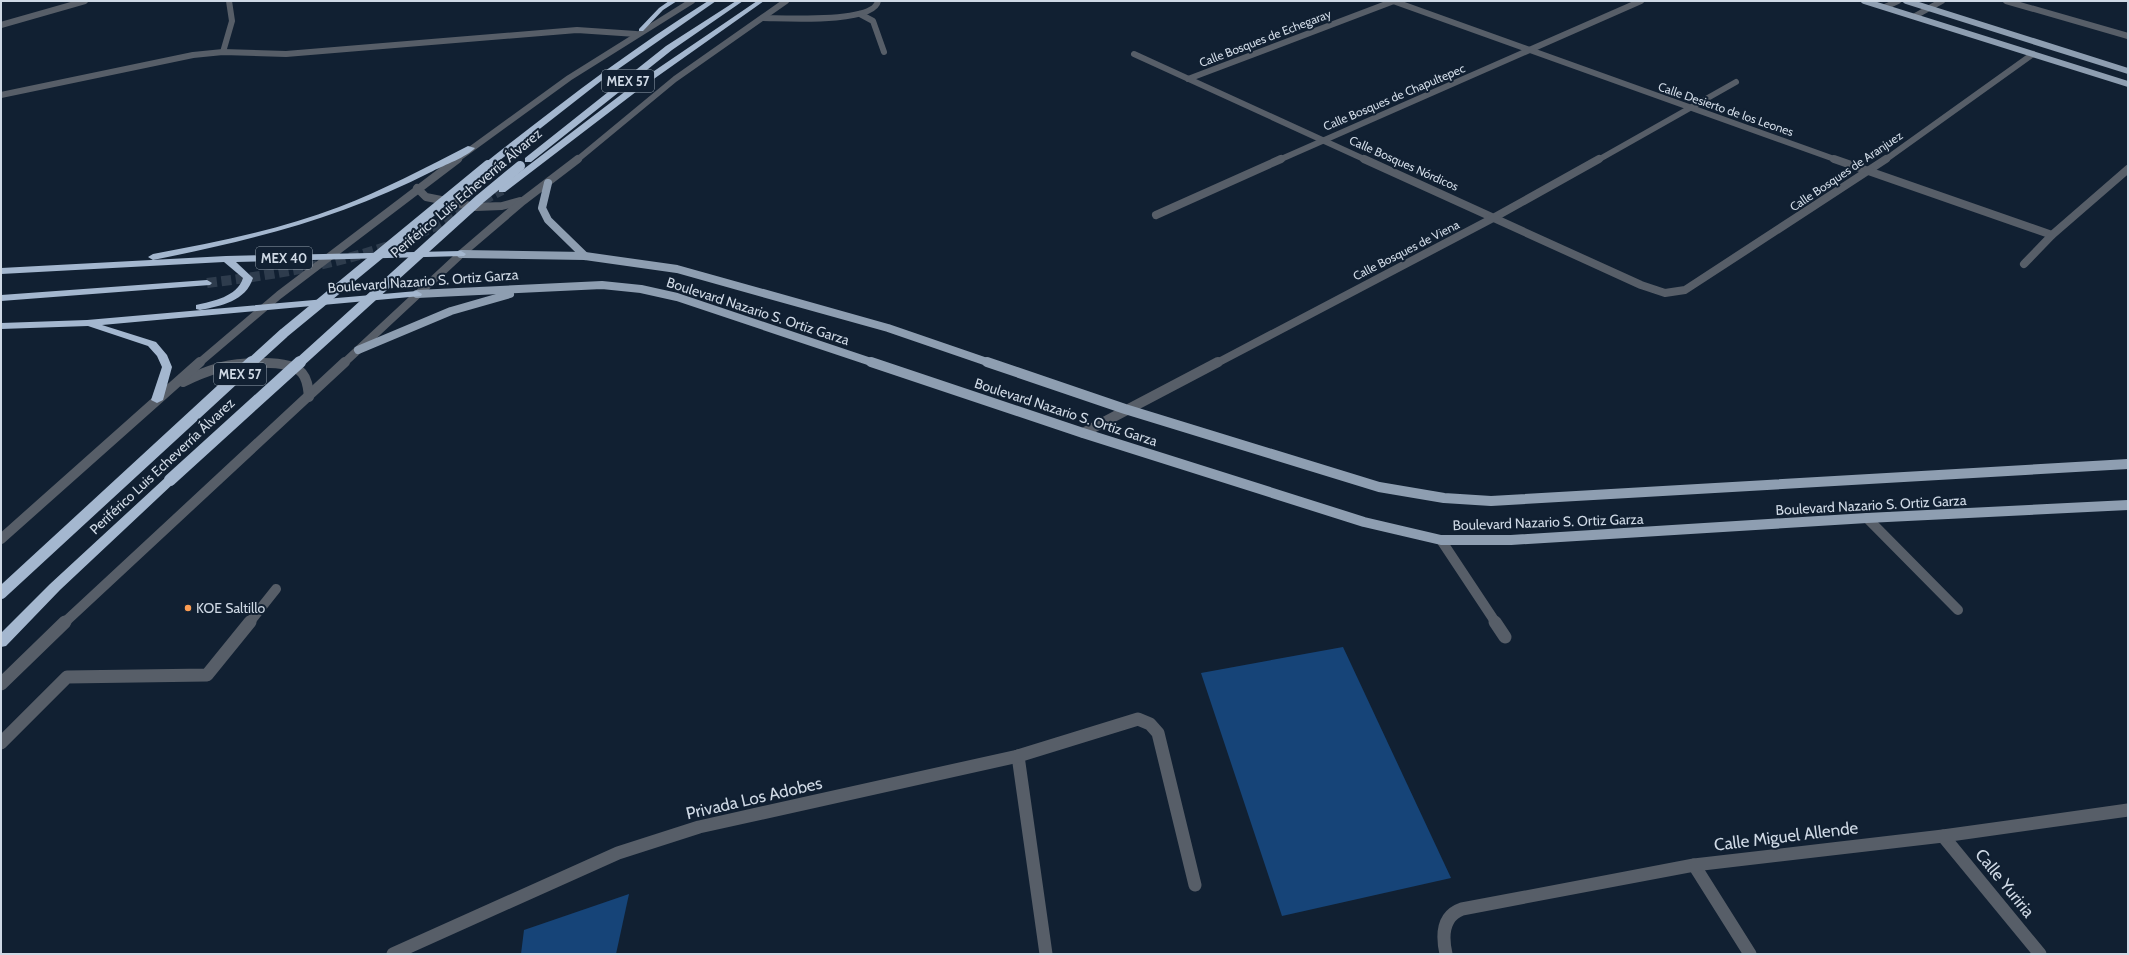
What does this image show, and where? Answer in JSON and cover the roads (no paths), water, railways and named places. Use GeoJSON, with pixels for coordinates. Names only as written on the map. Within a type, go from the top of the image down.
{"type":"FeatureCollection","features":[{"type":"Feature","properties":{"kind":"highway"},"geometry":{"type":"LineString","coordinates":[[638,32],[667,3],[674,1]]}},
{"type":"Feature","properties":{"kind":"highway"},"geometry":{"type":"LineString","coordinates":[[679,22],[704,1]]}},
{"type":"Feature","properties":{"kind":"highway","name":"Periférico Luis Echeverría Álvarez"},"geometry":{"type":"LineString","coordinates":[[1,593],[284,333],[417,222],[549,116],[679,22],[713,1]]}},
{"type":"Feature","properties":{"kind":"highway","name":"Periférico Luis Echeverría Álvarez"},"geometry":{"type":"LineString","coordinates":[[1,642],[55,587],[170,480],[480,199],[669,48],[740,1]]}},
{"type":"Feature","properties":{"kind":"highway"},"geometry":{"type":"LineString","coordinates":[[502,190],[638,86],[761,1]]}},
{"type":"Feature","properties":{"kind":"highway"},"geometry":{"type":"LineString","coordinates":[[107,266],[245,239],[326,215],[368,199],[471,148]]}},
{"type":"Feature","properties":{"kind":"highway","name":"Boulevard Nazario S. Ortiz Garza"},"geometry":{"type":"LineString","coordinates":[[1,271],[226,259],[461,254]]}},
{"type":"Feature","properties":{"kind":"highway"},"geometry":{"type":"LineString","coordinates":[[148,317],[207,305],[220,301],[243,290],[248,284],[248,278],[239,268],[226,259]]}},
{"type":"Feature","properties":{"kind":"highway"},"geometry":{"type":"LineString","coordinates":[[1,298],[207,283]]}},
{"type":"Feature","properties":{"kind":"highway","name":"Boulevard Nazario S. Ortiz Garza"},"geometry":{"type":"LineString","coordinates":[[1,326],[88,323],[418,294]]}},
{"type":"Feature","properties":{"kind":"highway"},"geometry":{"type":"LineString","coordinates":[[88,323],[152,344],[162,355],[167,367],[157,400]]}},
{"type":"Feature","properties":{"kind":"main road"},"geometry":{"type":"LineString","coordinates":[[1864,1],[2128,84]]}},
{"type":"Feature","properties":{"kind":"main road"},"geometry":{"type":"LineString","coordinates":[[1906,1],[2128,71]]}},
{"type":"Feature","properties":{"kind":"main road"},"geometry":{"type":"LineString","coordinates":[[548,183],[542,208],[548,220],[585,256]]}},
{"type":"Feature","properties":{"kind":"main road","name":"Boulevard Nazario S. Ortiz Garza"},"geometry":{"type":"LineString","coordinates":[[461,254],[585,256],[677,269],[865,322],[1125,409],[1379,487],[1444,498],[1491,501],[2126,465]]}},
{"type":"Feature","properties":{"kind":"main road","name":"Boulevard Nazario S. Ortiz Garza"},"geometry":{"type":"LineString","coordinates":[[418,294],[602,285],[641,289],[677,297],[1083,433],[1364,522],[1441,540],[1511,540],[1867,518],[2128,505]]}},
{"type":"Feature","properties":{"kind":"main road"},"geometry":{"type":"LineString","coordinates":[[358,350],[450,310],[485,299],[544,288]]}},
{"type":"Feature","properties":{"kind":"street"},"geometry":{"type":"LineString","coordinates":[[1,26],[85,1]]}},
{"type":"Feature","properties":{"kind":"street"},"geometry":{"type":"LineString","coordinates":[[223,52],[232,21],[229,1]]}},
{"type":"Feature","properties":{"kind":"street"},"geometry":{"type":"LineString","coordinates":[[1,539],[174,385],[329,256],[372,225],[417,188],[471,148],[638,32],[692,1]]}},
{"type":"Feature","properties":{"kind":"street"},"geometry":{"type":"LineString","coordinates":[[1,684],[53,633],[461,254],[524,200],[548,183],[675,79],[786,1]]}},
{"type":"Feature","properties":{"kind":"street"},"geometry":{"type":"LineString","coordinates":[[763,18],[844,18],[872,9],[879,2],[878,1]]}},
{"type":"Feature","properties":{"kind":"street","name":"Calle Desierto de los Leones"},"geometry":{"type":"LineString","coordinates":[[1394,1],[1529,51],[2052,235]]}},
{"type":"Feature","properties":{"kind":"street","name":"Calle Bosques de Echegaray"},"geometry":{"type":"LineString","coordinates":[[1188,79],[1394,1]]}},
{"type":"Feature","properties":{"kind":"street","name":"Calle Bosques de Chapultepec"},"geometry":{"type":"LineString","coordinates":[[1156,215],[1322,140],[1641,1]]}},
{"type":"Feature","properties":{"kind":"street"},"geometry":{"type":"LineString","coordinates":[[1885,7],[1898,1]]}},
{"type":"Feature","properties":{"kind":"street"},"geometry":{"type":"LineString","coordinates":[[1915,16],[1942,1]]}},
{"type":"Feature","properties":{"kind":"street"},"geometry":{"type":"LineString","coordinates":[[2006,1],[2128,36]]}},
{"type":"Feature","properties":{"kind":"street"},"geometry":{"type":"LineString","coordinates":[[860,14],[873,21],[884,52]]}},
{"type":"Feature","properties":{"kind":"street"},"geometry":{"type":"LineString","coordinates":[[1,94],[166,59],[223,52],[286,54],[577,30],[638,32]]}},
{"type":"Feature","properties":{"kind":"street","name":"Calle Bosques Nórdicos"},"geometry":{"type":"LineString","coordinates":[[1134,54],[1642,285],[1665,293]]}},
{"type":"Feature","properties":{"kind":"street","name":"Calle Bosques de Aranjuez"},"geometry":{"type":"LineString","coordinates":[[1665,293],[1685,290],[1869,171],[2033,54]]}},
{"type":"Feature","properties":{"kind":"street","name":"Calle Bosques de Viena"},"geometry":{"type":"LineString","coordinates":[[1083,433],[1125,409],[1495,217],[1736,82]]}},
{"type":"Feature","properties":{"kind":"street"},"geometry":{"type":"LineString","coordinates":[[2024,264],[2052,235],[2128,169]]}},
{"type":"Feature","properties":{"kind":"street"},"geometry":{"type":"LineString","coordinates":[[417,188],[426,197],[476,207],[502,206],[524,200]]}},
{"type":"Feature","properties":{"kind":"street"},"geometry":{"type":"LineString","coordinates":[[174,385],[209,371],[231,365],[283,365],[299,370],[306,378],[308,397]]}},
{"type":"Feature","properties":{"kind":"street"},"geometry":{"type":"LineString","coordinates":[[1867,518],[1958,610]]}},
{"type":"Feature","properties":{"kind":"street"},"geometry":{"type":"LineString","coordinates":[[1441,540],[1505,636]]}},
{"type":"Feature","properties":{"kind":"street"},"geometry":{"type":"LineString","coordinates":[[1,743],[67,677],[207,675],[276,590]]}},
{"type":"Feature","properties":{"kind":"street","name":"Privada Los Adobes"},"geometry":{"type":"LineString","coordinates":[[393,954],[618,853],[699,827],[1018,756],[1138,719],[1153,726],[1158,733],[1195,884]]}},
{"type":"Feature","properties":{"kind":"street"},"geometry":{"type":"LineString","coordinates":[[1018,756],[1046,954]]}},
{"type":"Feature","properties":{"kind":"street","name":"Calle Miguel Allende"},"geometry":{"type":"LineString","coordinates":[[1446,954],[1442,940],[1445,926],[1450,915],[1462,909],[1694,866],[1943,836],[2128,810]]}},
{"type":"Feature","properties":{"kind":"street","name":"Calle Yuriria"},"geometry":{"type":"LineString","coordinates":[[1943,836],[2040,954]]}},
{"type":"Feature","properties":{"kind":"street"},"geometry":{"type":"LineString","coordinates":[[1694,866],[1750,954]]}},
{"type":"Feature","properties":{"kind":"tunnel"},"geometry":{"type":"LineString","coordinates":[[207,283],[307,268],[356,256],[405,240],[430,229],[502,190]]}},
{"type":"Feature","properties":{"kind":"place","name":"KOE Saltillo"},"geometry":{"type":"Point","coordinates":[188,608]}}]}
